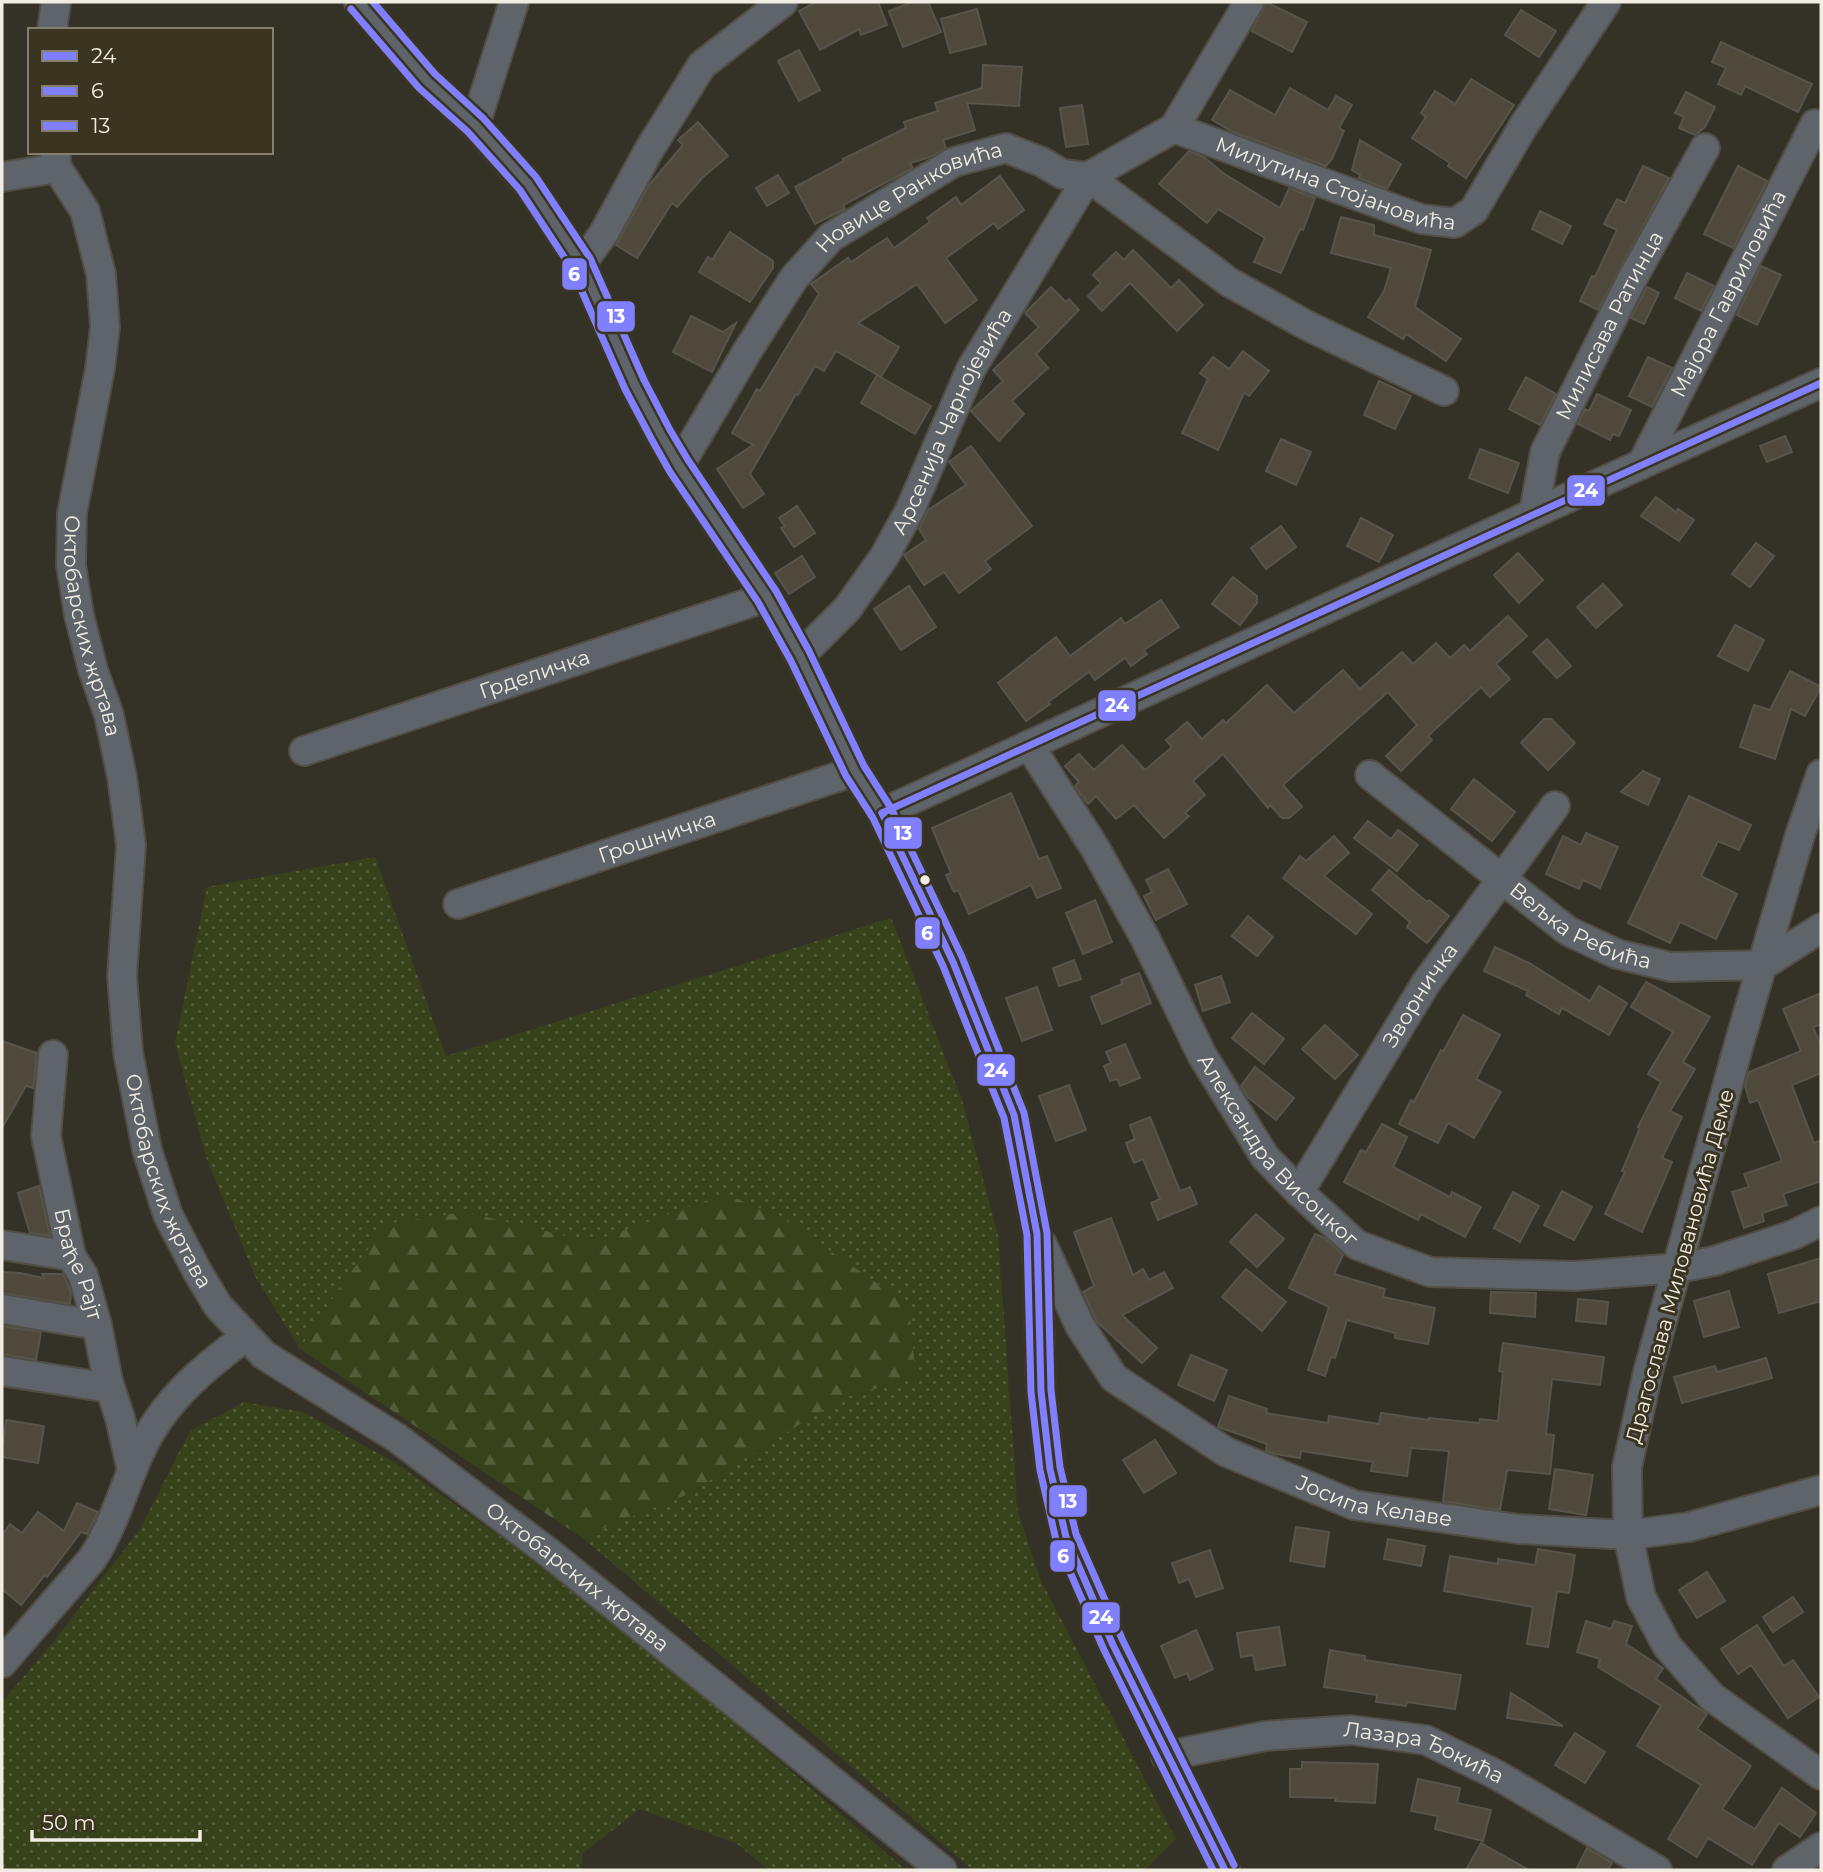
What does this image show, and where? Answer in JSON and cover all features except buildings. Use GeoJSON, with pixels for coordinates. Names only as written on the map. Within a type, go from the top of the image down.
{"type":"FeatureCollection","features":[{"type":"Feature","properties":{"kind":"street"},"geometry":{"type":"LineString","coordinates":[[52,28],[56,2]]}},
{"type":"Feature","properties":{"kind":"street"},"geometry":{"type":"LineString","coordinates":[[359,2],[427,81],[475,125],[528,184],[581,264],[635,385],[679,466],[767,597],[800,656],[855,771],[882,813],[953,962],[1014,1115],[1038,1234],[1041,1391],[1050,1469],[1066,1537],[1113,1645],[1225,1870]]}},
{"type":"Feature","properties":{"kind":"street"},"geometry":{"type":"LineString","coordinates":[[475,125],[514,2]]}},
{"type":"Feature","properties":{"kind":"street"},"geometry":{"type":"LineString","coordinates":[[581,264],[604,233],[649,150],[702,65],[783,2]]}},
{"type":"Feature","properties":{"kind":"street"},"geometry":{"type":"LineString","coordinates":[[1088,177],[1174,128],[1249,2]]}},
{"type":"Feature","properties":{"kind":"street","name":"Милутина Стојановића"},"geometry":{"type":"LineString","coordinates":[[1174,128],[1421,219],[1455,223],[1474,210],[1524,125],[1606,2]]}},
{"type":"Feature","properties":{"kind":"street","name":"Мајора Гавриловића"},"geometry":{"type":"LineString","coordinates":[[1642,464],[1815,124]]}},
{"type":"Feature","properties":{"kind":"street","name":"Новице Ранковића"},"geometry":{"type":"LineString","coordinates":[[679,466],[794,278],[831,237],[954,162],[1006,148],[1042,162],[1062,174],[1088,177],[1229,282],[1306,325],[1444,391]]}},
{"type":"Feature","properties":{"kind":"street","name":"Милисава Ратинца"},"geometry":{"type":"LineString","coordinates":[[1534,512],[1545,452],[1632,281],[1705,148]]}},
{"type":"Feature","properties":{"kind":"street"},"geometry":{"type":"LineString","coordinates":[[2,177],[56,160]]}},
{"type":"Feature","properties":{"kind":"street","name":"Октобарских жртава"},"geometry":{"type":"LineString","coordinates":[[56,160],[85,211],[101,274],[105,327],[100,369],[72,513],[71,565],[79,615],[93,670],[109,715],[122,777],[131,845],[122,976],[128,1052],[148,1150],[168,1216],[218,1306],[264,1355],[397,1438],[548,1552],[942,1870]]}},
{"type":"Feature","properties":{"kind":"street","name":"Арсенија Чарнојевића"},"geometry":{"type":"LineString","coordinates":[[800,656],[847,609],[884,557],[910,510],[971,369],[1088,177]]}},
{"type":"Feature","properties":{"kind":"street"},"geometry":{"type":"LineString","coordinates":[[882,813],[1407,573],[1534,512],[1821,383]]}},
{"type":"Feature","properties":{"kind":"street","name":"Грделичка"},"geometry":{"type":"LineString","coordinates":[[304,751],[767,597]]}},
{"type":"Feature","properties":{"kind":"street","name":"Александра Висоцког"},"geometry":{"type":"LineString","coordinates":[[1029,746],[1095,848],[1146,940],[1202,1055],[1234,1110],[1265,1157],[1357,1245],[1430,1272],[1575,1276],[1678,1268],[1714,1261],[1793,1236],[1821,1221]]}},
{"type":"Feature","properties":{"kind":"street","name":"Грошничка"},"geometry":{"type":"LineString","coordinates":[[458,904],[855,771]]}},
{"type":"Feature","properties":{"kind":"street","name":"Драгослава Миловановића Деме"},"geometry":{"type":"LineString","coordinates":[[1821,774],[1800,835],[1648,1372],[1627,1467],[1628,1535],[1641,1597],[1667,1646],[1712,1698],[1821,1775]]}},
{"type":"Feature","properties":{"kind":"street","name":"Вељка Ребића"},"geometry":{"type":"LineString","coordinates":[[1370,775],[1568,931],[1617,954],[1671,967],[1763,965]]}},
{"type":"Feature","properties":{"kind":"street","name":"Зворничка"},"geometry":{"type":"LineString","coordinates":[[1299,1192],[1426,983],[1556,806]]}},
{"type":"Feature","properties":{"kind":"street"},"geometry":{"type":"LineString","coordinates":[[1763,965],[1821,928]]}},
{"type":"Feature","properties":{"kind":"street","name":"Браће Рајт"},"geometry":{"type":"LineString","coordinates":[[53,1055],[46,1136],[71,1256],[83,1275],[132,1471]]}},
{"type":"Feature","properties":{"kind":"street","name":"Јосипа Келаве"},"geometry":{"type":"LineString","coordinates":[[1038,1234],[1080,1326],[1114,1378],[1226,1451],[1354,1505],[1518,1530],[1628,1535],[1689,1527],[1821,1490]]}},
{"type":"Feature","properties":{"kind":"street"},"geometry":{"type":"LineString","coordinates":[[2,1245],[71,1256]]}},
{"type":"Feature","properties":{"kind":"street"},"geometry":{"type":"LineString","coordinates":[[2,1309],[97,1325]]}},
{"type":"Feature","properties":{"kind":"street"},"geometry":{"type":"LineString","coordinates":[[2,1663],[92,1559],[112,1526],[132,1471],[160,1418],[195,1378],[245,1337]]}},
{"type":"Feature","properties":{"kind":"street"},"geometry":{"type":"LineString","coordinates":[[2,1371],[114,1399],[139,1419],[160,1418]]}},
{"type":"Feature","properties":{"kind":"street","name":"Лазара Ђокића"},"geometry":{"type":"LineString","coordinates":[[1166,1756],[1265,1736],[1350,1730],[1426,1740],[1509,1782],[1657,1870]]}},
{"type":"Feature","properties":{"kind":"street"},"geometry":{"type":"LineString","coordinates":[[1787,1870],[1821,1847]]}},
{"type":"Feature","properties":{"kind":"green space"},"geometry":{"type":"Polygon","coordinates":[[[375,857],[446,1056],[891,918],[962,1100],[998,1235],[1018,1512],[1041,1581],[1176,1839],[1145,1870],[973,1870],[584,1539],[612,1524],[686,1495],[842,1398],[916,1378],[909,1305],[779,1216],[725,1194],[592,1243],[464,1212],[387,1224],[339,1288],[300,1349],[256,1278],[207,1160],[175,1043],[207,887],[375,857]]]}},
{"type":"Feature","properties":{"kind":"green space"},"geometry":{"type":"Polygon","coordinates":[[[725,1194],[779,1216],[909,1305],[916,1378],[842,1398],[686,1495],[612,1524],[584,1539],[300,1349],[339,1288],[387,1224],[464,1212],[592,1242],[725,1194]]]}},
{"type":"Feature","properties":{"kind":"green space"},"geometry":{"type":"Polygon","coordinates":[[[244,1402],[303,1412],[394,1462],[514,1546],[702,1695],[906,1870],[769,1870],[736,1843],[640,1809],[583,1853],[581,1870],[2,1870],[2,1702],[55,1640],[140,1529],[190,1431],[244,1402]]]}},
{"type":"Feature","properties":{"kind":"transit line","name":"13"},"geometry":{"type":"LineString","coordinates":[[373,2],[435,74],[483,118],[536,177],[590,258],[644,380],[670,430],[776,591],[809,651],[864,766],[891,808],[962,957],[1024,1113],[1047,1233],[1051,1390],[1060,1467],[1076,1534],[1123,1641],[1234,1865]]}},
{"type":"Feature","properties":{"kind":"transit line","name":"6"},"geometry":{"type":"LineString","coordinates":[[351,9],[419,88],[468,132],[520,190],[572,269],[625,389],[652,440],[670,472],[758,602],[791,661],[846,776],[873,818],[943,966],[1004,1118],[1027,1235],[1031,1392],[1040,1470],[1056,1540],[1104,1650],[1213,1870]]}},
{"type":"Feature","properties":{"kind":"transit line","name":"24"},"geometry":{"type":"LineString","coordinates":[[882,813],[1821,383]]}},
{"type":"Feature","properties":{"kind":"transit line","name":"24"},"geometry":{"type":"LineString","coordinates":[[882,813],[953,962],[1014,1115],[1037,1234],[1041,1391],[1050,1469],[1066,1537],[1113,1645],[1225,1870]]}}]}
